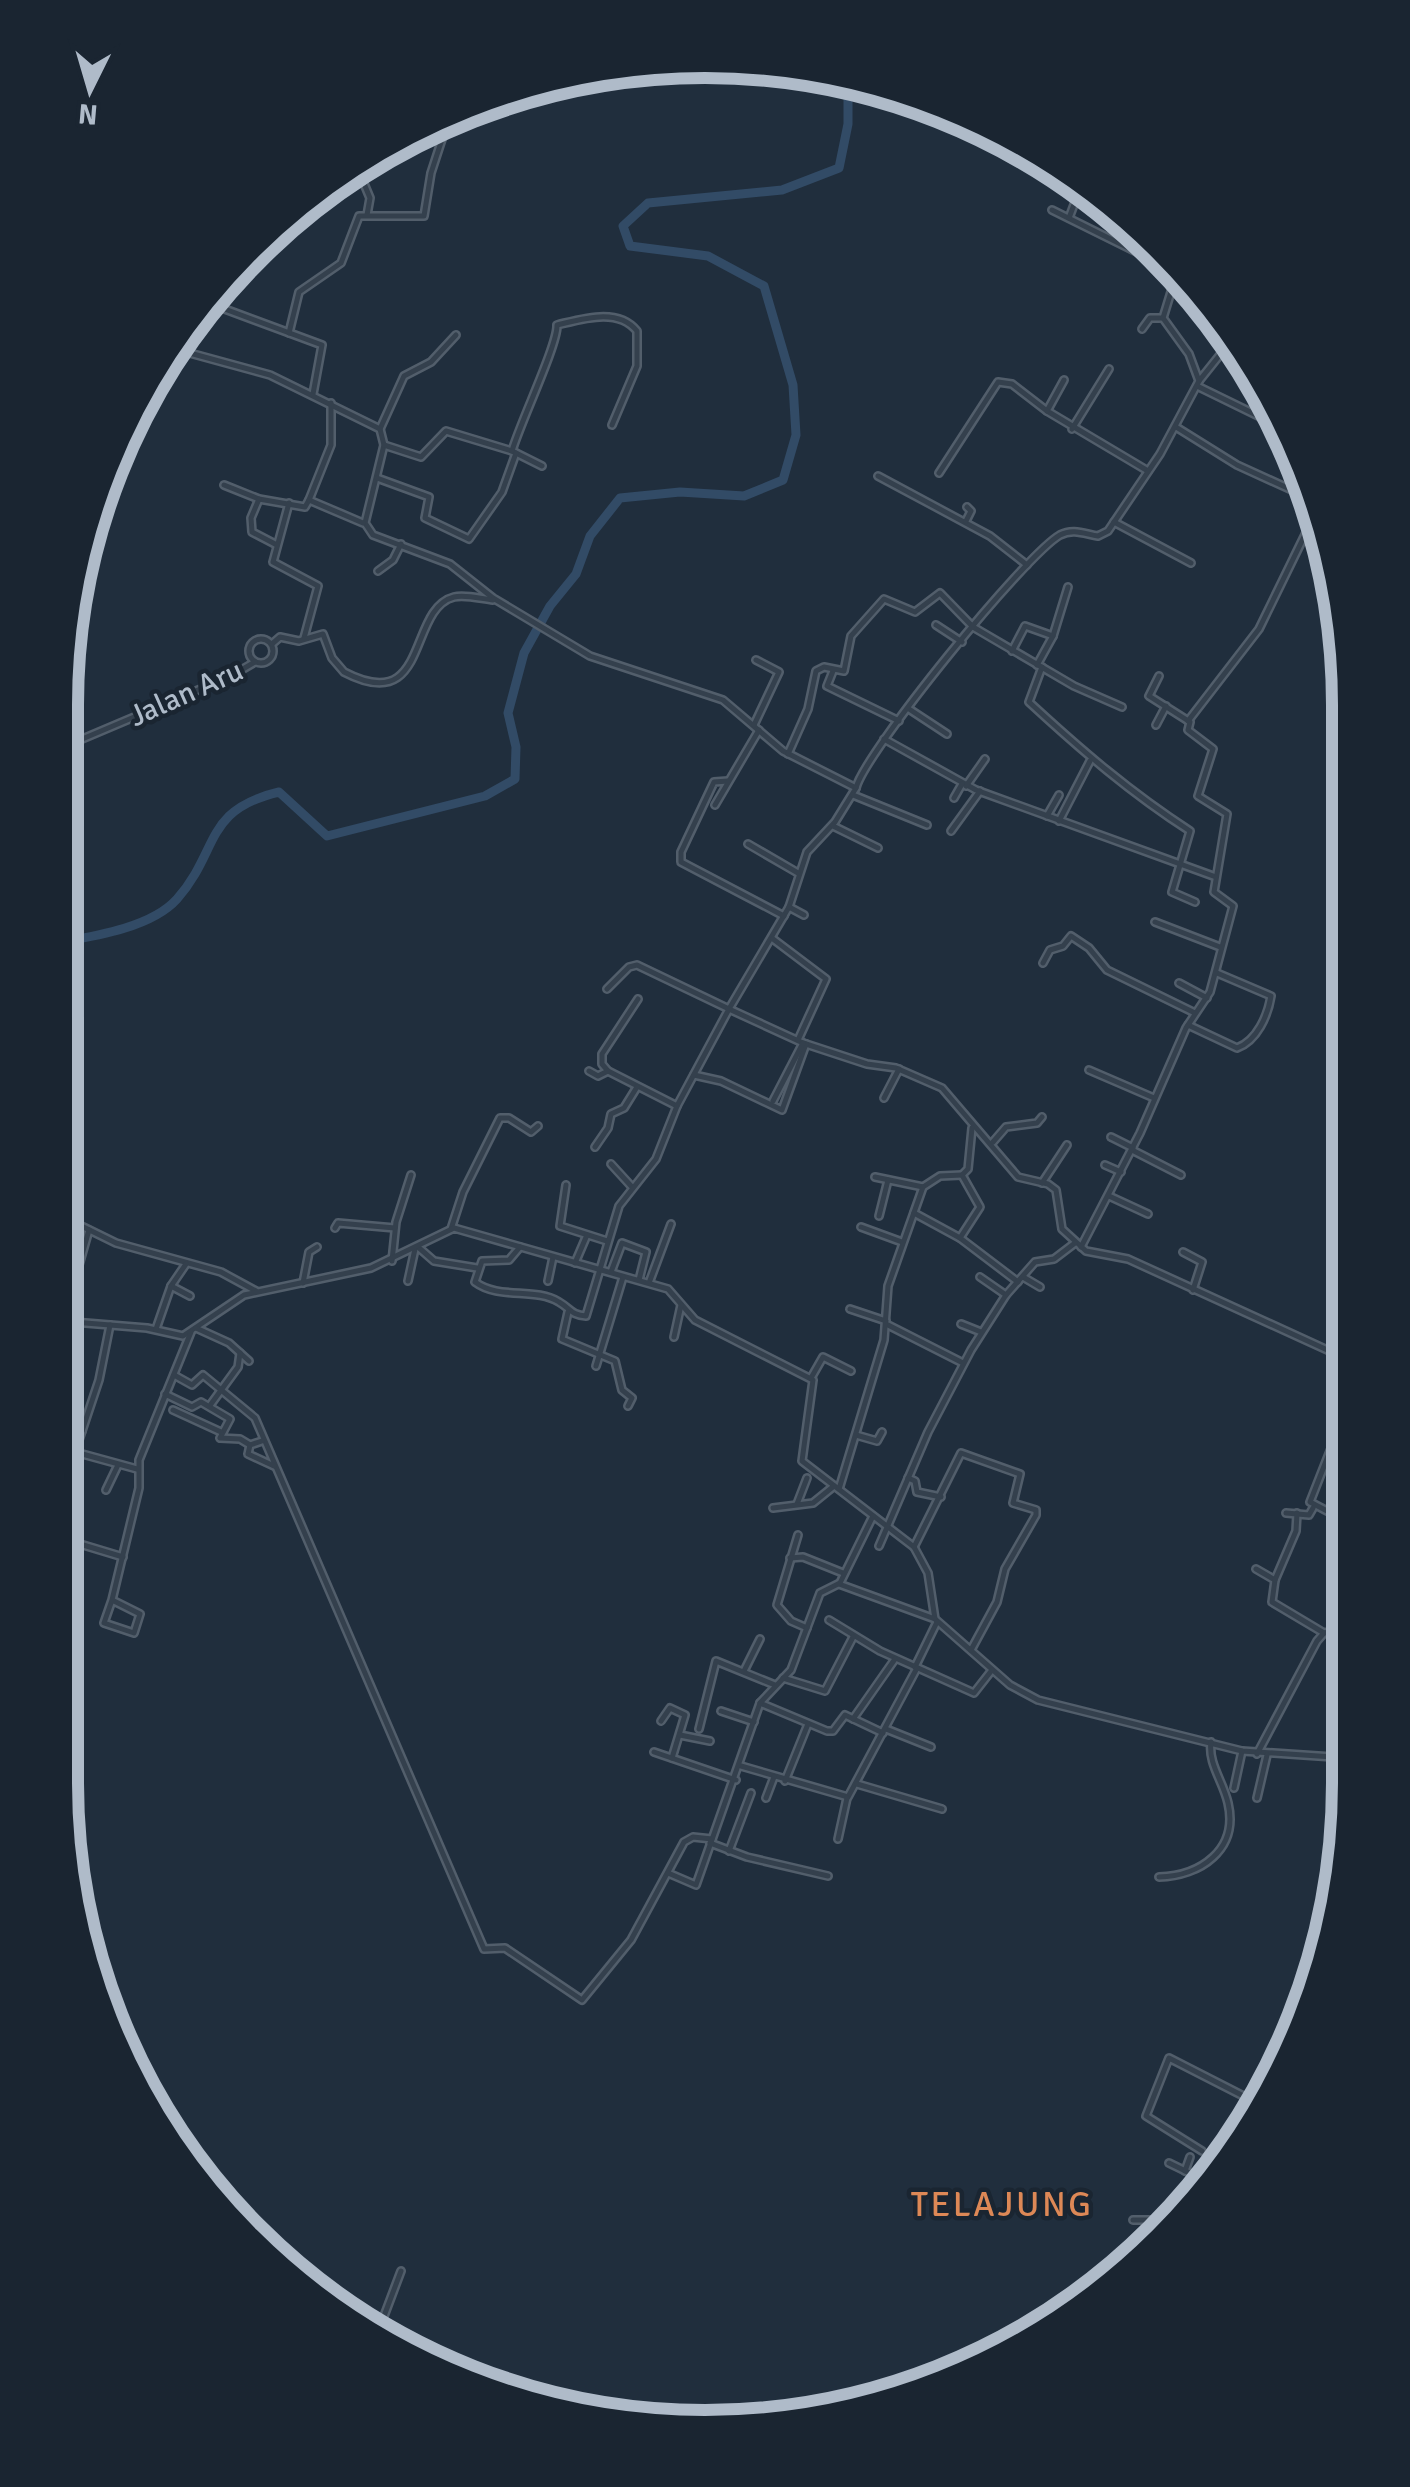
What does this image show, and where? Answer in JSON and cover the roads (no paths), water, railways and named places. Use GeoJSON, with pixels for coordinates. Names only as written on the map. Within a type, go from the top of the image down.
{"type":"FeatureCollection","features":[{"type":"Feature","properties":{"kind":"street"},"geometry":{"type":"LineString","coordinates":[[289,333],[302,287],[339,264],[357,218],[424,216],[430,174],[444,135]]}},
{"type":"Feature","properties":{"kind":"street"},"geometry":{"type":"LineString","coordinates":[[362,179],[370,198],[366,215]]}},
{"type":"Feature","properties":{"kind":"street"},"geometry":{"type":"LineString","coordinates":[[1069,218],[1076,199]]}},
{"type":"Feature","properties":{"kind":"street"},"geometry":{"type":"LineString","coordinates":[[1052,210],[1141,253]]}},
{"type":"Feature","properties":{"kind":"street"},"geometry":{"type":"LineString","coordinates":[[1162,318],[1172,286]]}},
{"type":"Feature","properties":{"kind":"street"},"geometry":{"type":"LineString","coordinates":[[220,307],[322,345],[313,394]]}},
{"type":"Feature","properties":{"kind":"street"},"geometry":{"type":"LineString","coordinates":[[376,478],[429,498],[424,518],[469,539],[502,492],[538,375],[556,344],[556,325],[607,316],[630,322],[637,331],[637,366],[612,425]]}},
{"type":"Feature","properties":{"kind":"street"},"geometry":{"type":"LineString","coordinates":[[1142,329],[1150,318],[1162,318]]}},
{"type":"Feature","properties":{"kind":"street"},"geometry":{"type":"LineString","coordinates":[[1162,318],[1185,347],[1198,383],[1263,417]]}},
{"type":"Feature","properties":{"kind":"street"},"geometry":{"type":"LineString","coordinates":[[365,523],[384,445],[380,429],[404,376],[431,362],[456,335]]}},
{"type":"Feature","properties":{"kind":"street"},"geometry":{"type":"LineString","coordinates":[[520,1248],[510,1260],[484,1260],[474,1280],[480,1287],[557,1301],[568,1312],[586,1316],[619,1206],[656,1159],[677,1106],[728,1009],[789,907],[808,852],[833,826],[884,739],[1026,565],[1063,534],[1100,536],[1114,522],[1176,427],[1198,383],[1223,351]]}},
{"type":"Feature","properties":{"kind":"street"},"geometry":{"type":"LineString","coordinates":[[186,352],[239,364],[313,394],[380,429]]}},
{"type":"Feature","properties":{"kind":"street"},"geometry":{"type":"LineString","coordinates":[[1072,428],[1109,369]]}},
{"type":"Feature","properties":{"kind":"street"},"geometry":{"type":"LineString","coordinates":[[1048,411],[1064,380]]}},
{"type":"Feature","properties":{"kind":"street"},"geometry":{"type":"LineString","coordinates":[[939,472],[998,382],[1012,384],[1072,428],[1148,471]]}},
{"type":"Feature","properties":{"kind":"street"},"geometry":{"type":"LineString","coordinates":[[224,485],[259,498],[306,507],[331,444],[331,403]]}},
{"type":"Feature","properties":{"kind":"street"},"geometry":{"type":"LineString","coordinates":[[1176,427],[1237,465],[1296,494]]}},
{"type":"Feature","properties":{"kind":"street"},"geometry":{"type":"LineString","coordinates":[[384,445],[421,457],[446,432],[514,452],[542,466]]}},
{"type":"Feature","properties":{"kind":"street"},"geometry":{"type":"LineString","coordinates":[[878,476],[1008,547],[1026,565]]}},
{"type":"Feature","properties":{"kind":"street"},"geometry":{"type":"LineString","coordinates":[[259,498],[250,518],[252,532],[277,546]]}},
{"type":"Feature","properties":{"kind":"street"},"geometry":{"type":"LineString","coordinates":[[309,500],[365,523],[372,534],[450,564],[496,600],[608,663],[723,700],[788,754],[854,792],[927,825]]}},
{"type":"Feature","properties":{"kind":"street"},"geometry":{"type":"LineString","coordinates":[[289,503],[277,546],[276,567],[318,586],[304,638]]}},
{"type":"Feature","properties":{"kind":"street"},"geometry":{"type":"LineString","coordinates":[[966,522],[971,511],[967,507]]}},
{"type":"Feature","properties":{"kind":"street"},"geometry":{"type":"LineString","coordinates":[[1114,522],[1191,563]]}},
{"type":"Feature","properties":{"kind":"street"},"geometry":{"type":"LineString","coordinates":[[880,1546],[908,1478],[981,1332],[1035,1262],[1054,1259],[1078,1245],[1109,1196],[1188,1025],[1207,998],[1233,906],[1214,894],[1227,814],[1198,798],[1213,749],[1188,730],[1188,722],[1258,629],[1306,527]]}},
{"type":"Feature","properties":{"kind":"street"},"geometry":{"type":"LineString","coordinates":[[378,571],[394,560],[400,544]]}},
{"type":"Feature","properties":{"kind":"street"},"geometry":{"type":"LineString","coordinates":[[1068,587],[1028,701],[1090,760],[1130,787],[1152,810],[1189,830],[1172,893],[1195,902]]}},
{"type":"Feature","properties":{"kind":"street"},"geometry":{"type":"LineString","coordinates":[[788,754],[808,709],[816,671],[824,667],[833,671],[846,669],[851,636],[884,599],[915,612],[940,593],[973,627],[1039,666],[1122,707]]}},
{"type":"Feature","properties":{"kind":"street"},"geometry":{"type":"LineString","coordinates":[[272,644],[265,639],[253,642],[249,654],[255,662],[272,658],[272,644],[280,637],[323,634],[332,658],[344,672],[386,680],[403,674],[412,664],[438,608],[455,597],[496,600]]}},
{"type":"Feature","properties":{"kind":"street"},"geometry":{"type":"LineString","coordinates":[[936,625],[962,642]]}},
{"type":"Feature","properties":{"kind":"street"},"geometry":{"type":"LineString","coordinates":[[1012,650],[1024,626],[1053,636]]}},
{"type":"Feature","properties":{"kind":"street"},"geometry":{"type":"LineString","coordinates":[[715,805],[780,672],[756,660]]}},
{"type":"Feature","properties":{"kind":"street","name":"Jalan Aru"},"geometry":{"type":"LineString","coordinates":[[78,740],[255,662]]}},
{"type":"Feature","properties":{"kind":"street"},"geometry":{"type":"LineString","coordinates":[[833,671],[827,686],[899,722]]}},
{"type":"Feature","properties":{"kind":"street"},"geometry":{"type":"LineString","coordinates":[[1159,676],[1148,696],[1188,722]]}},
{"type":"Feature","properties":{"kind":"street"},"geometry":{"type":"LineString","coordinates":[[1156,725],[1166,706]]}},
{"type":"Feature","properties":{"kind":"street"},"geometry":{"type":"LineString","coordinates":[[909,709],[947,734]]}},
{"type":"Feature","properties":{"kind":"street"},"geometry":{"type":"LineString","coordinates":[[884,739],[980,792],[1216,876]]}},
{"type":"Feature","properties":{"kind":"street"},"geometry":{"type":"LineString","coordinates":[[954,798],[985,759]]}},
{"type":"Feature","properties":{"kind":"street"},"geometry":{"type":"LineString","coordinates":[[1059,821],[1090,760]]}},
{"type":"Feature","properties":{"kind":"street"},"geometry":{"type":"LineString","coordinates":[[728,781],[714,782],[706,791],[681,852],[681,862],[784,916]]}},
{"type":"Feature","properties":{"kind":"street"},"geometry":{"type":"LineString","coordinates":[[951,832],[980,792]]}},
{"type":"Feature","properties":{"kind":"street"},"geometry":{"type":"LineString","coordinates":[[1047,816],[1059,795]]}},
{"type":"Feature","properties":{"kind":"street"},"geometry":{"type":"LineString","coordinates":[[833,826],[878,848]]}},
{"type":"Feature","properties":{"kind":"street"},"geometry":{"type":"LineString","coordinates":[[748,844],[798,872]]}},
{"type":"Feature","properties":{"kind":"street"},"geometry":{"type":"LineString","coordinates":[[789,907],[804,915]]}},
{"type":"Feature","properties":{"kind":"street"},"geometry":{"type":"LineString","coordinates":[[1155,922],[1220,946]]}},
{"type":"Feature","properties":{"kind":"street"},"geometry":{"type":"LineString","coordinates":[[1043,964],[1050,950],[1062,946],[1070,936],[1090,948],[1107,970],[1195,1014]]}},
{"type":"Feature","properties":{"kind":"street"},"geometry":{"type":"LineString","coordinates":[[694,1075],[729,1084],[782,1110],[826,979],[772,939]]}},
{"type":"Feature","properties":{"kind":"street"},"geometry":{"type":"LineString","coordinates":[[607,989],[629,966],[638,965],[803,1042],[866,1064],[900,1070],[948,1092],[972,1128],[992,1142],[1018,1177],[1056,1190],[1062,1229],[1078,1245],[1128,1259],[1332,1352]]}},
{"type":"Feature","properties":{"kind":"street"},"geometry":{"type":"LineString","coordinates":[[1188,1025],[1237,1048],[1260,1028],[1271,996],[1217,973]]}},
{"type":"Feature","properties":{"kind":"street"},"geometry":{"type":"LineString","coordinates":[[1179,983],[1207,998]]}},
{"type":"Feature","properties":{"kind":"street"},"geometry":{"type":"LineString","coordinates":[[638,999],[602,1054],[602,1064],[608,1072],[677,1106]]}},
{"type":"Feature","properties":{"kind":"street"},"geometry":{"type":"LineString","coordinates":[[773,1101],[803,1042]]}},
{"type":"Feature","properties":{"kind":"street"},"geometry":{"type":"LineString","coordinates":[[884,1098],[900,1070]]}},
{"type":"Feature","properties":{"kind":"street"},"geometry":{"type":"LineString","coordinates":[[1089,1070],[1154,1098]]}},
{"type":"Feature","properties":{"kind":"street"},"geometry":{"type":"LineString","coordinates":[[589,1071],[598,1076],[608,1072]]}},
{"type":"Feature","properties":{"kind":"street"},"geometry":{"type":"LineString","coordinates":[[595,1147],[608,1128],[611,1114],[624,1108],[638,1087]]}},
{"type":"Feature","properties":{"kind":"street"},"geometry":{"type":"LineString","coordinates":[[78,1322],[156,1329],[175,1336],[194,1330],[224,1306],[256,1291],[392,1260],[450,1229],[463,1192],[500,1118],[505,1116],[530,1132],[538,1126]]}},
{"type":"Feature","properties":{"kind":"street"},"geometry":{"type":"LineString","coordinates":[[992,1142],[1006,1126],[1038,1122],[1042,1118]]}},
{"type":"Feature","properties":{"kind":"street"},"geometry":{"type":"LineString","coordinates":[[773,1508],[819,1500],[836,1488],[856,1435],[886,1322],[888,1286],[902,1242],[923,1187],[940,1176],[962,1175],[968,1169],[972,1128]]}},
{"type":"Feature","properties":{"kind":"street"},"geometry":{"type":"LineString","coordinates":[[1111,1137],[1181,1175]]}},
{"type":"Feature","properties":{"kind":"street"},"geometry":{"type":"LineString","coordinates":[[1042,1183],[1067,1145]]}},
{"type":"Feature","properties":{"kind":"street"},"geometry":{"type":"LineString","coordinates":[[611,1164],[632,1187]]}},
{"type":"Feature","properties":{"kind":"street"},"geometry":{"type":"LineString","coordinates":[[1105,1166],[1121,1172]]}},
{"type":"Feature","properties":{"kind":"street"},"geometry":{"type":"LineString","coordinates":[[392,1260],[395,1228],[411,1175]]}},
{"type":"Feature","properties":{"kind":"street"},"geometry":{"type":"LineString","coordinates":[[960,1238],[980,1207],[962,1175]]}},
{"type":"Feature","properties":{"kind":"street"},"geometry":{"type":"LineString","coordinates":[[875,1177],[923,1187]]}},
{"type":"Feature","properties":{"kind":"street"},"geometry":{"type":"LineString","coordinates":[[878,1216],[888,1180]]}},
{"type":"Feature","properties":{"kind":"street"},"geometry":{"type":"LineString","coordinates":[[566,1184],[558,1224],[607,1241]]}},
{"type":"Feature","properties":{"kind":"street"},"geometry":{"type":"LineString","coordinates":[[1109,1196],[1148,1214]]}},
{"type":"Feature","properties":{"kind":"street"},"geometry":{"type":"LineString","coordinates":[[914,1213],[1040,1288]]}},
{"type":"Feature","properties":{"kind":"street"},"geometry":{"type":"LineString","coordinates":[[335,1228],[338,1223],[354,1223],[395,1228]]}},
{"type":"Feature","properties":{"kind":"street"},"geometry":{"type":"LineString","coordinates":[[78,1224],[116,1243],[230,1276],[256,1291]]}},
{"type":"Feature","properties":{"kind":"street"},"geometry":{"type":"LineString","coordinates":[[649,1283],[671,1224]]}},
{"type":"Feature","properties":{"kind":"street"},"geometry":{"type":"LineString","coordinates":[[861,1227],[902,1242]]}},
{"type":"Feature","properties":{"kind":"street"},"geometry":{"type":"LineString","coordinates":[[450,1229],[668,1289],[695,1320],[811,1378]]}},
{"type":"Feature","properties":{"kind":"street"},"geometry":{"type":"LineString","coordinates":[[78,1269],[90,1230]]}},
{"type":"Feature","properties":{"kind":"street"},"geometry":{"type":"LineString","coordinates":[[575,1263],[587,1234]]}},
{"type":"Feature","properties":{"kind":"street"},"geometry":{"type":"LineString","coordinates":[[611,1273],[621,1243],[646,1252],[638,1280]]}},
{"type":"Feature","properties":{"kind":"street"},"geometry":{"type":"LineString","coordinates":[[303,1283],[308,1252],[317,1247]]}},
{"type":"Feature","properties":{"kind":"street"},"geometry":{"type":"LineString","coordinates":[[416,1248],[434,1261],[477,1268]]}},
{"type":"Feature","properties":{"kind":"street"},"geometry":{"type":"LineString","coordinates":[[408,1281],[416,1248]]}},
{"type":"Feature","properties":{"kind":"street"},"geometry":{"type":"LineString","coordinates":[[1183,1252],[1202,1262],[1193,1290]]}},
{"type":"Feature","properties":{"kind":"street"},"geometry":{"type":"LineString","coordinates":[[548,1281],[553,1257]]}},
{"type":"Feature","properties":{"kind":"street"},"geometry":{"type":"LineString","coordinates":[[156,1329],[171,1286],[187,1262]]}},
{"type":"Feature","properties":{"kind":"street"},"geometry":{"type":"LineString","coordinates":[[596,1366],[623,1277]]}},
{"type":"Feature","properties":{"kind":"street"},"geometry":{"type":"LineString","coordinates":[[980,1277],[1006,1295]]}},
{"type":"Feature","properties":{"kind":"street"},"geometry":{"type":"LineString","coordinates":[[171,1286],[190,1296]]}},
{"type":"Feature","properties":{"kind":"street"},"geometry":{"type":"LineString","coordinates":[[674,1336],[682,1302]]}},
{"type":"Feature","properties":{"kind":"street"},"geometry":{"type":"LineString","coordinates":[[850,1310],[886,1322],[964,1364]]}},
{"type":"Feature","properties":{"kind":"street"},"geometry":{"type":"LineString","coordinates":[[568,1312],[562,1339],[600,1353],[619,1365],[622,1390],[632,1398],[628,1406]]}},
{"type":"Feature","properties":{"kind":"street"},"geometry":{"type":"LineString","coordinates":[[961,1324],[981,1332]]}},
{"type":"Feature","properties":{"kind":"street"},"geometry":{"type":"LineString","coordinates":[[78,1442],[110,1325]]}},
{"type":"Feature","properties":{"kind":"street"},"geometry":{"type":"LineString","coordinates":[[194,1330],[249,1361]]}},
{"type":"Feature","properties":{"kind":"street"},"geometry":{"type":"LineString","coordinates":[[112,1600],[140,1614],[134,1633],[104,1623],[138,1488],[137,1470],[194,1330]]}},
{"type":"Feature","properties":{"kind":"street"},"geometry":{"type":"LineString","coordinates":[[211,1404],[224,1388],[240,1353]]}},
{"type":"Feature","properties":{"kind":"street"},"geometry":{"type":"LineString","coordinates":[[838,1838],[847,1798],[916,1668],[936,1620],[928,1573],[914,1546],[800,1457],[814,1390],[811,1378],[824,1357],[851,1371]]}},
{"type":"Feature","properties":{"kind":"street"},"geometry":{"type":"LineString","coordinates":[[174,1375],[192,1384],[203,1374],[245,1406],[484,1949],[505,1948],[582,2000],[631,1940],[688,1839],[711,1841],[729,1851],[828,1876]]}},
{"type":"Feature","properties":{"kind":"street"},"geometry":{"type":"LineString","coordinates":[[165,1394],[192,1407],[201,1402],[211,1404],[230,1419],[221,1432],[222,1440],[240,1438],[250,1445]]}},
{"type":"Feature","properties":{"kind":"street"},"geometry":{"type":"LineString","coordinates":[[173,1410],[221,1432]]}},
{"type":"Feature","properties":{"kind":"street"},"geometry":{"type":"LineString","coordinates":[[78,1429],[82,1431]]}},
{"type":"Feature","properties":{"kind":"street"},"geometry":{"type":"LineString","coordinates":[[856,1435],[877,1441],[882,1432]]}},
{"type":"Feature","properties":{"kind":"street"},"geometry":{"type":"LineString","coordinates":[[250,1445],[262,1441]]}},
{"type":"Feature","properties":{"kind":"street"},"geometry":{"type":"LineString","coordinates":[[1332,1443],[1310,1501],[1314,1508],[1332,1515]]}},
{"type":"Feature","properties":{"kind":"street"},"geometry":{"type":"LineString","coordinates":[[250,1445],[248,1454],[254,1461],[274,1466]]}},
{"type":"Feature","properties":{"kind":"street"},"geometry":{"type":"LineString","coordinates":[[78,1453],[137,1470]]}},
{"type":"Feature","properties":{"kind":"street"},"geometry":{"type":"LineString","coordinates":[[914,1546],[964,1453],[1018,1471],[1020,1480],[1013,1503],[1037,1512],[1005,1569],[996,1602],[971,1650]]}},
{"type":"Feature","properties":{"kind":"street"},"geometry":{"type":"LineString","coordinates":[[106,1490],[118,1465]]}},
{"type":"Feature","properties":{"kind":"street"},"geometry":{"type":"LineString","coordinates":[[797,1504],[807,1478]]}},
{"type":"Feature","properties":{"kind":"street"},"geometry":{"type":"LineString","coordinates":[[908,1478],[915,1481],[917,1492],[941,1498]]}},
{"type":"Feature","properties":{"kind":"street"},"geometry":{"type":"LineString","coordinates":[[1286,1513],[1309,1515],[1314,1508]]}},
{"type":"Feature","properties":{"kind":"street"},"geometry":{"type":"LineString","coordinates":[[1297,1513],[1296,1531],[1270,1600],[1324,1632],[1332,1631]]}},
{"type":"Feature","properties":{"kind":"street"},"geometry":{"type":"LineString","coordinates":[[668,1873],[696,1886],[760,1703],[794,1664],[821,1591],[838,1584],[873,1515]]}},
{"type":"Feature","properties":{"kind":"street"},"geometry":{"type":"LineString","coordinates":[[798,1535],[777,1605],[790,1620],[807,1628]]}},
{"type":"Feature","properties":{"kind":"street"},"geometry":{"type":"LineString","coordinates":[[78,1543],[123,1557]]}},
{"type":"Feature","properties":{"kind":"street"},"geometry":{"type":"LineString","coordinates":[[789,1558],[803,1556],[843,1574]]}},
{"type":"Feature","properties":{"kind":"street"},"geometry":{"type":"LineString","coordinates":[[1256,1569],[1275,1580]]}},
{"type":"Feature","properties":{"kind":"street"},"geometry":{"type":"LineString","coordinates":[[838,1584],[936,1620],[992,1670],[1038,1700],[1257,1754],[1332,1757]]}},
{"type":"Feature","properties":{"kind":"street"},"geometry":{"type":"LineString","coordinates":[[828,1620],[895,1659],[974,1693],[992,1670]]}},
{"type":"Feature","properties":{"kind":"street"},"geometry":{"type":"LineString","coordinates":[[1257,1754],[1324,1632]]}},
{"type":"Feature","properties":{"kind":"street"},"geometry":{"type":"LineString","coordinates":[[783,1678],[816,1692],[825,1691],[853,1638]]}},
{"type":"Feature","properties":{"kind":"street"},"geometry":{"type":"LineString","coordinates":[[744,1671],[760,1640]]}},
{"type":"Feature","properties":{"kind":"street"},"geometry":{"type":"LineString","coordinates":[[854,1719],[895,1659]]}},
{"type":"Feature","properties":{"kind":"street"},"geometry":{"type":"LineString","coordinates":[[699,1729],[716,1661],[775,1685]]}},
{"type":"Feature","properties":{"kind":"street"},"geometry":{"type":"LineString","coordinates":[[760,1703],[830,1732],[844,1715],[931,1747]]}},
{"type":"Feature","properties":{"kind":"street"},"geometry":{"type":"LineString","coordinates":[[661,1721],[670,1708],[683,1711],[672,1758]]}},
{"type":"Feature","properties":{"kind":"street"},"geometry":{"type":"LineString","coordinates":[[721,1711],[754,1722]]}},
{"type":"Feature","properties":{"kind":"street"},"geometry":{"type":"LineString","coordinates":[[785,1781],[808,1724]]}},
{"type":"Feature","properties":{"kind":"street"},"geometry":{"type":"LineString","coordinates":[[680,1735],[710,1741]]}},
{"type":"Feature","properties":{"kind":"street"},"geometry":{"type":"LineString","coordinates":[[1159,1877],[1198,1871],[1226,1840],[1228,1803],[1210,1756],[1212,1742]]}},
{"type":"Feature","properties":{"kind":"street"},"geometry":{"type":"LineString","coordinates":[[1234,1788],[1242,1751]]}},
{"type":"Feature","properties":{"kind":"street"},"geometry":{"type":"LineString","coordinates":[[654,1752],[736,1780]]}},
{"type":"Feature","properties":{"kind":"street"},"geometry":{"type":"LineString","coordinates":[[1257,1798],[1267,1755]]}},
{"type":"Feature","properties":{"kind":"street"},"geometry":{"type":"LineString","coordinates":[[741,1766],[847,1798]]}},
{"type":"Feature","properties":{"kind":"street"},"geometry":{"type":"LineString","coordinates":[[766,1798],[774,1777]]}},
{"type":"Feature","properties":{"kind":"street"},"geometry":{"type":"LineString","coordinates":[[857,1784],[942,1809]]}},
{"type":"Feature","properties":{"kind":"street"},"geometry":{"type":"LineString","coordinates":[[729,1851],[751,1794]]}},
{"type":"Feature","properties":{"kind":"street"},"geometry":{"type":"LineString","coordinates":[[1202,2151],[1146,2116],[1168,2058],[1247,2098]]}},
{"type":"Feature","properties":{"kind":"street"},"geometry":{"type":"LineString","coordinates":[[1184,2171],[1190,2157]]}},
{"type":"Feature","properties":{"kind":"street"},"geometry":{"type":"LineString","coordinates":[[1169,2163],[1194,2175]]}},
{"type":"Feature","properties":{"kind":"street"},"geometry":{"type":"LineString","coordinates":[[1133,2220],[1145,2217],[1150,2224]]}},
{"type":"Feature","properties":{"kind":"street"},"geometry":{"type":"LineString","coordinates":[[383,2320],[401,2271]]}},
{"type":"Feature","properties":{"kind":"waterway"},"geometry":{"type":"LineString","coordinates":[[78,939],[123,929],[166,909],[191,881],[225,821],[255,800],[279,792],[327,836],[485,796],[515,779],[516,747],[508,713],[524,653],[550,606],[576,574],[590,536],[620,498],[680,492],[744,496],[783,480],[796,435],[793,385],[764,286],[708,256],[630,246],[623,226],[648,203],[782,190],[839,168],[848,124],[848,95]]}},
{"type":"Feature","properties":{"kind":"district","name":"TELAJUNG"},"geometry":{"type":"Point","coordinates":[1002,2204]}}]}
